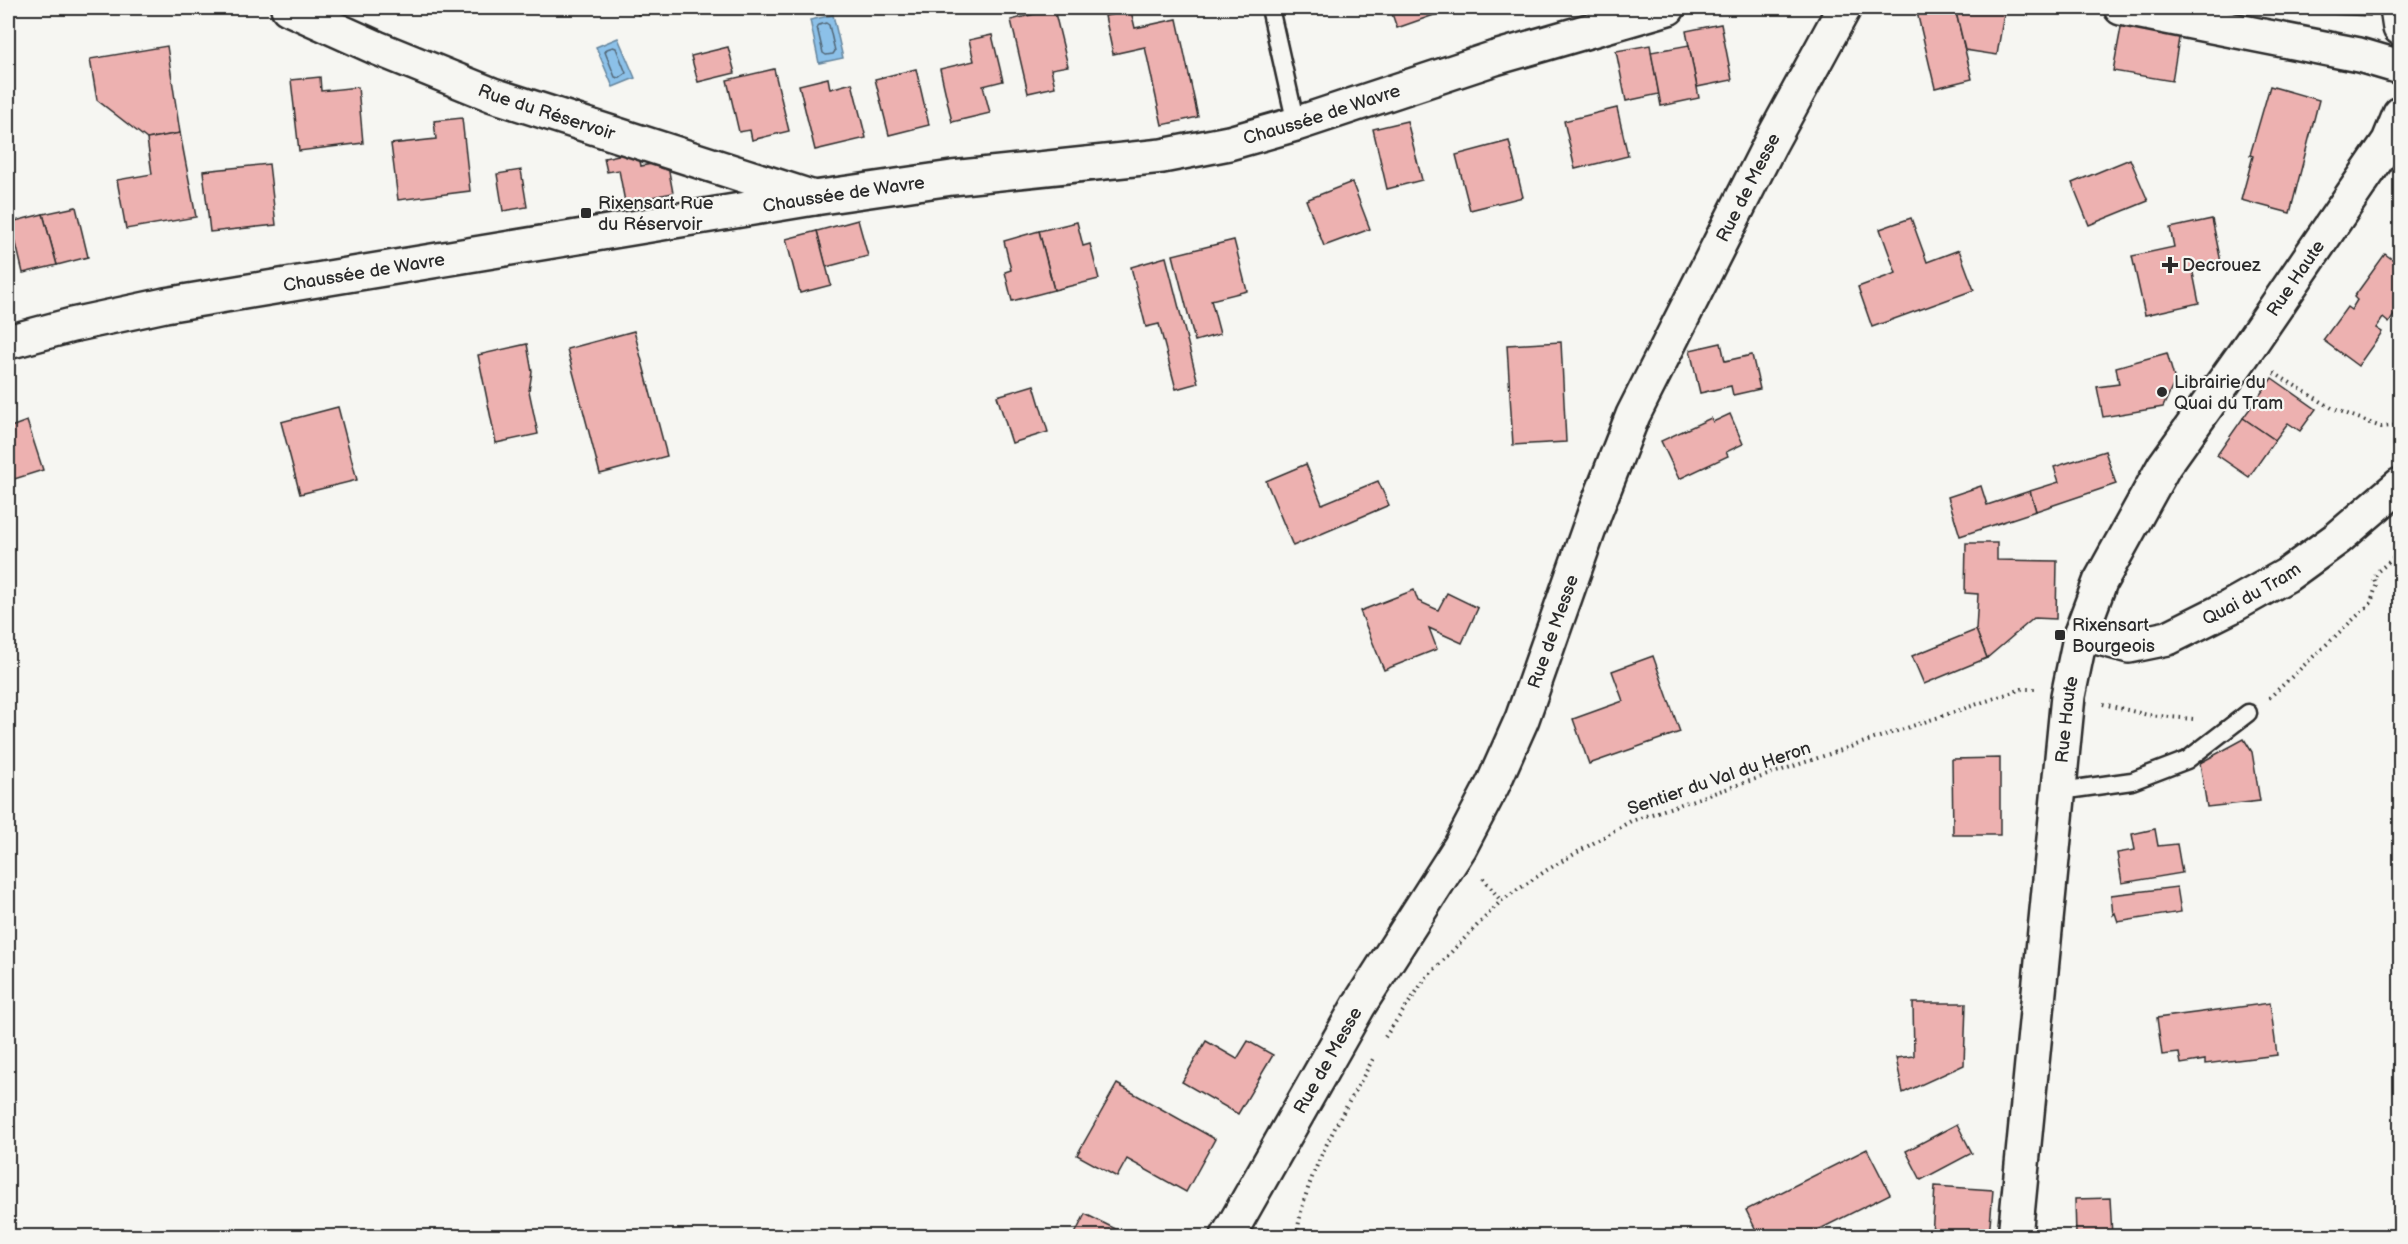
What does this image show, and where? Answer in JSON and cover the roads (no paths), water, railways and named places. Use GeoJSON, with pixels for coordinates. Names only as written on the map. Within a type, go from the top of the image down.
{"type":"FeatureCollection","features":[{"type":"Feature","properties":{"kind":"street","name":"Rue du Réservoir"},"geometry":{"type":"LineString","coordinates":[[288,8],[377,48],[493,95],[814,198]]}},
{"type":"Feature","properties":{"kind":"street","name":"Rue de Messe"},"geometry":{"type":"LineString","coordinates":[[1228,1236],[1359,1005],[1460,847],[1493,784],[1522,719],[1595,512],[1633,415],[1770,144],[1844,8]]}},
{"type":"Feature","properties":{"kind":"street"},"geometry":{"type":"LineString","coordinates":[[2121,8],[2358,55],[2400,67]]}},
{"type":"Feature","properties":{"kind":"street"},"geometry":{"type":"LineString","coordinates":[[2397,8],[2400,28]]}},
{"type":"Feature","properties":{"kind":"street","name":"Chaussée de Wavre"},"geometry":{"type":"LineString","coordinates":[[8,342],[72,325],[165,305],[814,198],[952,178],[1162,156],[1228,143],[1296,124],[1495,58],[1659,9]]}},
{"type":"Feature","properties":{"kind":"street","name":"Rue Haute"},"geometry":{"type":"LineString","coordinates":[[2015,1236],[2060,791],[2067,696],[2081,633],[2100,582],[2164,466],[2389,141],[2400,114]]}},
{"type":"Feature","properties":{"kind":"street","name":"Quai du Tram"},"geometry":{"type":"LineString","coordinates":[[2081,633],[2129,646],[2168,638],[2287,575],[2338,538],[2400,485]]}},
{"type":"Feature","properties":{"kind":"lane"},"geometry":{"type":"LineString","coordinates":[[1270,8],[1296,124]]}},
{"type":"Feature","properties":{"kind":"lane"},"geometry":{"type":"LineString","coordinates":[[2060,791],[2132,781],[2187,760],[2248,713]]}},
{"type":"Feature","properties":{"kind":"water"},"geometry":{"type":"Polygon","coordinates":[[[833,15],[843,58],[819,63],[810,20],[833,15]]]}},
{"type":"Feature","properties":{"kind":"water"},"geometry":{"type":"Polygon","coordinates":[[[618,38],[635,78],[613,87],[596,47],[618,38]]]}},
{"type":"Feature","properties":{"kind":"place","name":"Rixensart Rue du Réservoir"},"geometry":{"type":"Point","coordinates":[586,213]}},
{"type":"Feature","properties":{"kind":"place","name":"Decrouez"},"geometry":{"type":"Point","coordinates":[2170,265]}},
{"type":"Feature","properties":{"kind":"place","name":"Librairie du Quai du Tram"},"geometry":{"type":"Point","coordinates":[2162,392]}},
{"type":"Feature","properties":{"kind":"place","name":"Rixensart Bourgeois"},"geometry":{"type":"Point","coordinates":[2060,635]}}]}
